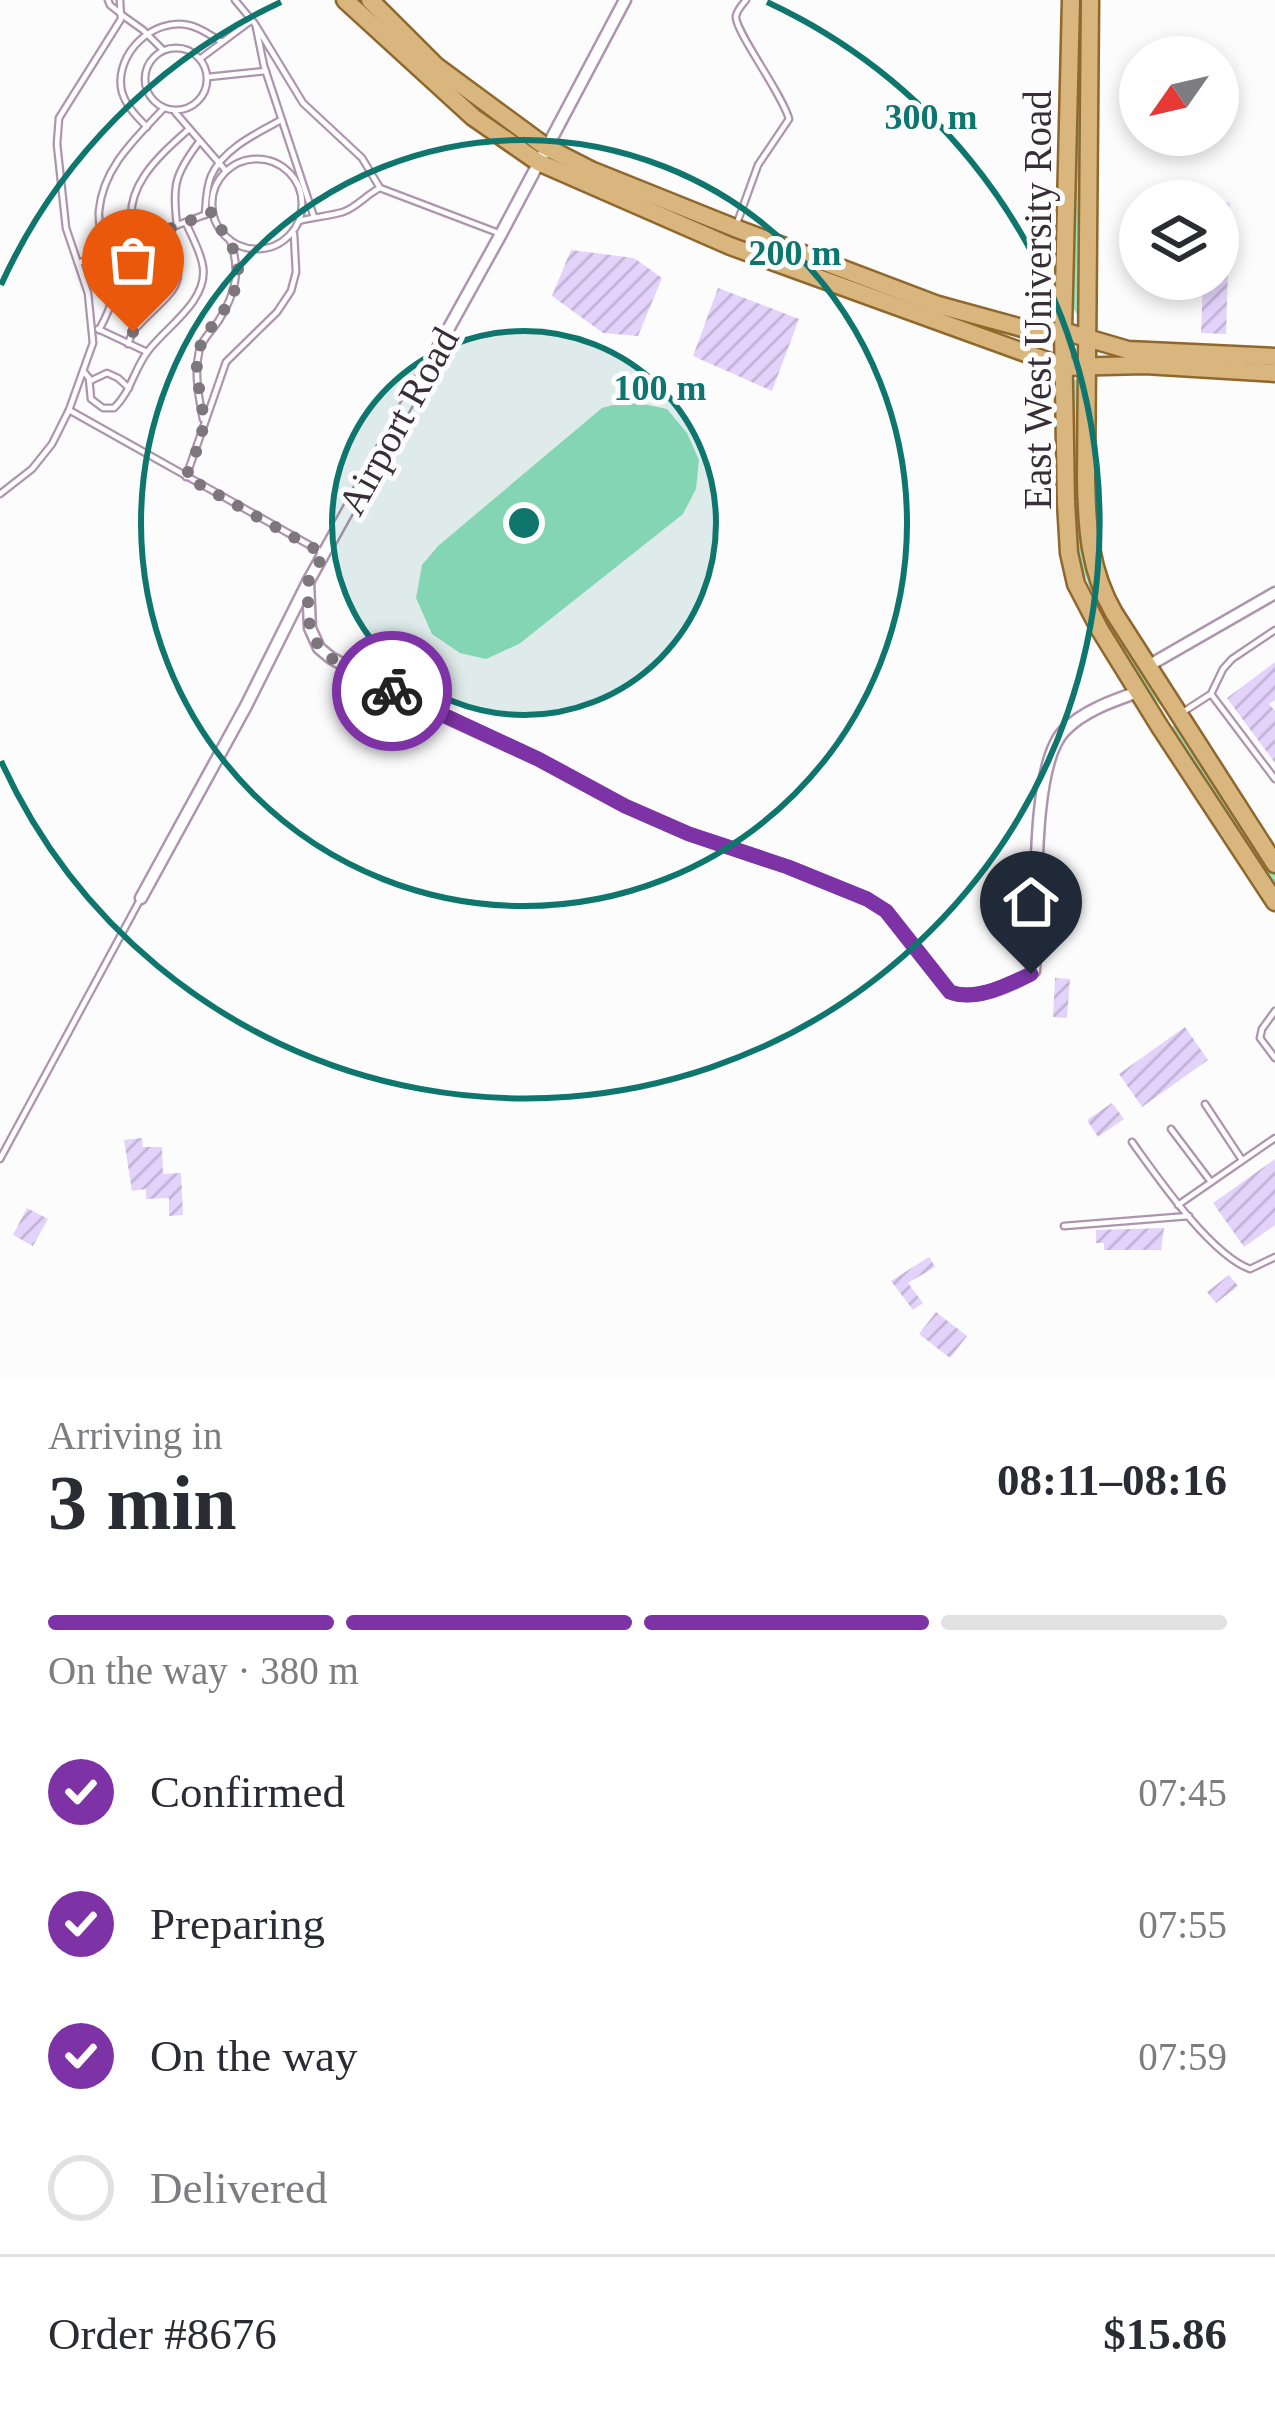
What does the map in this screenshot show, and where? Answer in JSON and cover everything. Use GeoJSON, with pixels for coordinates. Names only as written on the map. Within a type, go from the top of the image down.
{"type":"FeatureCollection","features":[{"type":"Feature","properties":{"kind":"main road"},"geometry":{"type":"LineString","coordinates":[[345,0],[473,117],[730,246],[1064,367],[1145,365],[1275,373]]}},
{"type":"Feature","properties":{"kind":"main road"},"geometry":{"type":"LineString","coordinates":[[370,0],[436,66],[542,155],[938,305],[1036,332],[1063,331],[1128,350],[1275,357]]}},
{"type":"Feature","properties":{"kind":"main road","name":"East West University Road"},"geometry":{"type":"LineString","coordinates":[[1071,0],[1063,331],[1069,553],[1076,584],[1138,692],[1275,902]]}},
{"type":"Feature","properties":{"kind":"main road","name":"East West University Road"},"geometry":{"type":"LineString","coordinates":[[1090,0],[1089,547],[1105,598],[1275,864]]}},
{"type":"Feature","properties":{"kind":"street","name":"Airport Road"},"geometry":{"type":"LineString","coordinates":[[141,898],[625,0]]}},
{"type":"Feature","properties":{"kind":"street"},"geometry":{"type":"LineString","coordinates":[[308,582],[310,628],[319,648],[331,658],[646,815],[867,899],[886,911],[936,976],[960,996],[1002,987],[1034,971],[1040,800],[1052,752],[1065,730],[1080,719],[1138,692]]}},
{"type":"Feature","properties":{"kind":"street"},"geometry":{"type":"LineString","coordinates":[[1148,666],[1275,593]]}},
{"type":"Feature","properties":{"kind":"lane"},"geometry":{"type":"LineString","coordinates":[[108,0],[163,50]]}},
{"type":"Feature","properties":{"kind":"lane"},"geometry":{"type":"LineString","coordinates":[[96,328],[66,228],[57,144],[59,118],[121,14],[120,0]]}},
{"type":"Feature","properties":{"kind":"lane"},"geometry":{"type":"LineString","coordinates":[[235,0],[254,22],[303,103],[362,158],[380,188],[501,234]]}},
{"type":"Feature","properties":{"kind":"lane"},"geometry":{"type":"LineString","coordinates":[[735,229],[758,165],[789,118],[738,28],[737,11],[746,0]]}},
{"type":"Feature","properties":{"kind":"lane"},"geometry":{"type":"LineString","coordinates":[[201,58],[254,22]]}},
{"type":"Feature","properties":{"kind":"lane"},"geometry":{"type":"LineString","coordinates":[[254,22],[314,217]]}},
{"type":"Feature","properties":{"kind":"lane"},"geometry":{"type":"LineString","coordinates":[[147,127],[125,100],[121,82],[128,57],[146,33],[184,24],[222,42]]}},
{"type":"Feature","properties":{"kind":"lane"},"geometry":{"type":"LineString","coordinates":[[176,48],[201,58],[208,77],[200,99],[192,105],[173,110],[149,96],[144,77],[151,59],[163,50],[176,48]]}},
{"type":"Feature","properties":{"kind":"lane"},"geometry":{"type":"LineString","coordinates":[[208,77],[266,71]]}},
{"type":"Feature","properties":{"kind":"lane"},"geometry":{"type":"LineString","coordinates":[[0,494],[32,469],[52,444],[69,410],[96,328],[113,296],[112,272],[99,225],[103,190],[116,160],[164,108]]}},
{"type":"Feature","properties":{"kind":"lane"},"geometry":{"type":"LineString","coordinates":[[173,110],[226,171]]}},
{"type":"Feature","properties":{"kind":"lane"},"geometry":{"type":"LineString","coordinates":[[209,214],[215,186],[226,171],[240,161],[263,158],[285,168],[300,187],[303,210],[293,232],[275,246],[251,249],[230,240],[209,214],[208,184],[220,164],[245,140],[281,120]]}},
{"type":"Feature","properties":{"kind":"lane"},"geometry":{"type":"LineString","coordinates":[[128,344],[145,287],[131,218],[134,193],[160,154],[189,129]]}},
{"type":"Feature","properties":{"kind":"lane"},"geometry":{"type":"LineString","coordinates":[[178,226],[173,194],[177,175],[199,142]]}},
{"type":"Feature","properties":{"kind":"lane"},"geometry":{"type":"LineString","coordinates":[[299,221],[345,212],[380,188]]}},
{"type":"Feature","properties":{"kind":"lane"},"geometry":{"type":"LineString","coordinates":[[78,263],[209,214]]}},
{"type":"Feature","properties":{"kind":"lane"},"geometry":{"type":"LineString","coordinates":[[84,372],[92,398],[103,409],[114,408],[147,352],[195,297],[204,270],[186,223]]}},
{"type":"Feature","properties":{"kind":"lane"},"geometry":{"type":"LineString","coordinates":[[186,477],[226,362],[277,312],[291,291],[296,272],[293,232]]}},
{"type":"Feature","properties":{"kind":"lane"},"geometry":{"type":"LineString","coordinates":[[133,332],[179,278],[178,264],[158,235]]}},
{"type":"Feature","properties":{"kind":"lane"},"geometry":{"type":"LineString","coordinates":[[204,424],[198,354],[236,284],[237,258],[230,240]]}},
{"type":"Feature","properties":{"kind":"lane"},"geometry":{"type":"LineString","coordinates":[[96,328],[147,352]]}},
{"type":"Feature","properties":{"kind":"lane"},"geometry":{"type":"LineString","coordinates":[[90,381],[107,373],[129,388]]}},
{"type":"Feature","properties":{"kind":"lane"},"geometry":{"type":"LineString","coordinates":[[69,410],[324,554]]}},
{"type":"Feature","properties":{"kind":"lane"},"geometry":{"type":"LineString","coordinates":[[1179,715],[1211,694],[1232,659],[1275,630]]}},
{"type":"Feature","properties":{"kind":"lane"},"geometry":{"type":"LineString","coordinates":[[1211,694],[1275,779]]}},
{"type":"Feature","properties":{"kind":"lane","name":"Airport Road"},"geometry":{"type":"LineString","coordinates":[[0,1159],[141,898]]}},
{"type":"Feature","properties":{"kind":"lane"},"geometry":{"type":"LineString","coordinates":[[1275,1011],[1260,1038],[1275,1058]]}},
{"type":"Feature","properties":{"kind":"lane"},"geometry":{"type":"LineString","coordinates":[[1205,1104],[1242,1160]]}},
{"type":"Feature","properties":{"kind":"lane"},"geometry":{"type":"LineString","coordinates":[[1172,1129],[1211,1182]]}},
{"type":"Feature","properties":{"kind":"lane"},"geometry":{"type":"LineString","coordinates":[[1178,1205],[1275,1138]]}},
{"type":"Feature","properties":{"kind":"lane"},"geometry":{"type":"LineString","coordinates":[[1132,1142],[1178,1205],[1243,1267],[1258,1267],[1275,1257]]}},
{"type":"Feature","properties":{"kind":"lane"},"geometry":{"type":"LineString","coordinates":[[1064,1226],[1189,1216]]}},
{"type":"Feature","properties":{"kind":"green space"},"geometry":{"type":"Polygon","coordinates":[[[1073,0],[1081,0],[1081,313],[1077,315],[1073,307],[1073,0]]]}},
{"type":"Feature","properties":{"kind":"green space"},"geometry":{"type":"Polygon","coordinates":[[[1073,379],[1080,381],[1085,552],[1162,707],[1106,621],[1074,537],[1073,379]]]}},
{"type":"Feature","properties":{"kind":"green space"},"geometry":{"type":"Polygon","coordinates":[[[629,401],[667,409],[687,433],[699,460],[696,489],[683,514],[519,644],[486,659],[460,653],[432,634],[416,598],[422,565],[438,546],[602,408],[629,401]]]}},
{"type":"Feature","properties":{"kind":"green space"},"geometry":{"type":"Polygon","coordinates":[[[1175,722],[1275,871],[1275,889],[1172,729],[1175,722]]]}},
{"type":"Feature","properties":{"kind":"building"},"geometry":{"type":"Polygon","coordinates":[[[571,250],[634,258],[662,278],[638,336],[603,333],[552,296],[571,250]]]}},
{"type":"Feature","properties":{"kind":"building"},"geometry":{"type":"Polygon","coordinates":[[[718,288],[799,319],[772,391],[693,356],[718,288]]]}},
{"type":"Feature","properties":{"kind":"building"},"geometry":{"type":"Polygon","coordinates":[[[1202,300],[1227,300],[1226,334],[1201,333],[1202,300]]]}},
{"type":"Feature","properties":{"kind":"building"},"geometry":{"type":"Polygon","coordinates":[[[1275,662],[1275,700],[1269,704],[1275,711],[1275,763],[1227,698],[1275,662]]]}},
{"type":"Feature","properties":{"kind":"building"},"geometry":{"type":"Polygon","coordinates":[[[1055,978],[1070,979],[1067,1018],[1053,1017],[1055,978]]]}},
{"type":"Feature","properties":{"kind":"building"},"geometry":{"type":"Polygon","coordinates":[[[1185,1027],[1208,1060],[1142,1107],[1119,1074],[1185,1027]]]}},
{"type":"Feature","properties":{"kind":"building"},"geometry":{"type":"Polygon","coordinates":[[[1112,1103],[1124,1119],[1098,1137],[1087,1120],[1112,1103]]]}},
{"type":"Feature","properties":{"kind":"building"},"geometry":{"type":"Polygon","coordinates":[[[142,1138],[143,1147],[162,1147],[163,1174],[181,1173],[183,1215],[169,1216],[169,1198],[146,1199],[146,1189],[132,1191],[124,1140],[142,1138]]]}},
{"type":"Feature","properties":{"kind":"building"},"geometry":{"type":"Polygon","coordinates":[[[1275,1159],[1275,1225],[1244,1247],[1213,1203],[1275,1159]]]}},
{"type":"Feature","properties":{"kind":"building"},"geometry":{"type":"Polygon","coordinates":[[[27,1208],[48,1219],[33,1246],[13,1235],[27,1208]]]}},
{"type":"Feature","properties":{"kind":"building"},"geometry":{"type":"Polygon","coordinates":[[[1164,1228],[1161,1250],[1104,1250],[1104,1243],[1096,1243],[1096,1230],[1164,1228]]]}},
{"type":"Feature","properties":{"kind":"building"},"geometry":{"type":"Polygon","coordinates":[[[929,1257],[935,1267],[908,1283],[923,1303],[913,1310],[891,1281],[929,1257]]]}},
{"type":"Feature","properties":{"kind":"building"},"geometry":{"type":"Polygon","coordinates":[[[1229,1275],[1238,1286],[1216,1303],[1207,1292],[1229,1275]]]}},
{"type":"Feature","properties":{"kind":"building"},"geometry":{"type":"Polygon","coordinates":[[[936,1312],[967,1336],[950,1358],[919,1334],[936,1312]]]}},
{"type":"Feature","properties":{"kind":"way so far"},"geometry":{"type":"LineString","coordinates":[[133,332],[145,287],[136,242],[212,212],[230,240],[238,273],[230,302],[198,354],[204,424],[186,477],[324,554],[308,582],[308,618],[314,640],[331,658],[392,691]]}},
{"type":"Feature","properties":{"kind":"route"},"geometry":{"type":"LineString","coordinates":[[392,691],[538,759],[625,806],[867,899],[886,911],[950,992],[970,995],[1031,974]]}}]}
